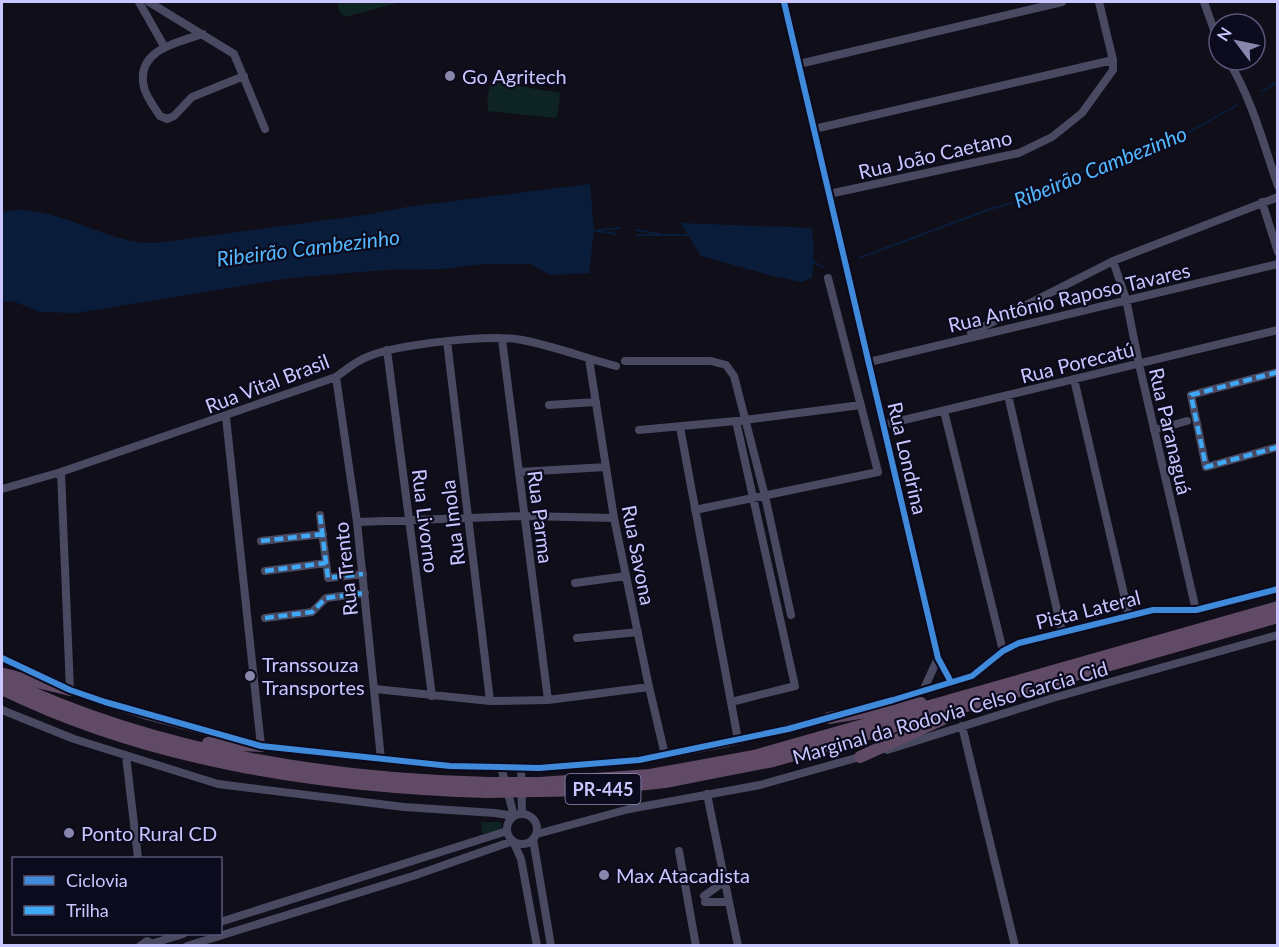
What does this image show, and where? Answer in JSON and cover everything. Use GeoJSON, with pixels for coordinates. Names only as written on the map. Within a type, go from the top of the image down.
{"type":"FeatureCollection","features":[{"type":"Feature","properties":{"kind":"highway","name":"PR-445"},"geometry":{"type":"LineString","coordinates":[[2,689],[47,710],[131,738],[227,764],[359,784],[445,791],[488,788],[630,786],[728,771],[823,748],[1237,617],[1278,607]]}},
{"type":"Feature","properties":{"kind":"highway","name":"PR-445"},"geometry":{"type":"LineString","coordinates":[[976,698],[1278,617]]}},
{"type":"Feature","properties":{"kind":"highway"},"geometry":{"type":"LineString","coordinates":[[2,673],[70,690]]}},
{"type":"Feature","properties":{"kind":"highway","name":"PR-445"},"geometry":{"type":"LineString","coordinates":[[2,679],[129,729],[269,762],[488,788]]}},
{"type":"Feature","properties":{"kind":"highway"},"geometry":{"type":"LineString","coordinates":[[2,694],[23,699]]}},
{"type":"Feature","properties":{"kind":"highway"},"geometry":{"type":"LineString","coordinates":[[829,718],[976,698]]}},
{"type":"Feature","properties":{"kind":"highway"},"geometry":{"type":"LineString","coordinates":[[860,757],[976,698]]}},
{"type":"Feature","properties":{"kind":"highway"},"geometry":{"type":"LineString","coordinates":[[172,740],[261,746]]}},
{"type":"Feature","properties":{"kind":"street"},"geometry":{"type":"LineString","coordinates":[[139,2],[164,46]]}},
{"type":"Feature","properties":{"kind":"street"},"geometry":{"type":"LineString","coordinates":[[149,2],[234,54],[265,129]]}},
{"type":"Feature","properties":{"kind":"street","name":"Rua Londrina"},"geometry":{"type":"LineString","coordinates":[[784,2],[938,658],[951,682]]}},
{"type":"Feature","properties":{"kind":"street"},"geometry":{"type":"LineString","coordinates":[[799,64],[1062,2]]}},
{"type":"Feature","properties":{"kind":"street"},"geometry":{"type":"LineString","coordinates":[[814,129],[1113,60],[1098,2]]}},
{"type":"Feature","properties":{"kind":"street"},"geometry":{"type":"LineString","coordinates":[[203,34],[164,46],[153,54],[144,74],[144,87],[160,116],[167,119],[174,116],[192,97],[244,76]]}},
{"type":"Feature","properties":{"kind":"street","name":"Rua João Caetano"},"geometry":{"type":"LineString","coordinates":[[829,195],[1019,153],[1052,137],[1082,113],[1113,70],[1113,60]]}},
{"type":"Feature","properties":{"kind":"street"},"geometry":{"type":"LineString","coordinates":[[1234,72],[1247,96],[1278,186]]}},
{"type":"Feature","properties":{"kind":"street"},"geometry":{"type":"LineString","coordinates":[[958,340],[1113,261],[1278,197]]}},
{"type":"Feature","properties":{"kind":"street"},"geometry":{"type":"LineString","coordinates":[[1262,202],[1278,252]]}},
{"type":"Feature","properties":{"kind":"street","name":"Rua Paranaguá"},"geometry":{"type":"LineString","coordinates":[[1113,261],[1126,299],[1196,610]]}},
{"type":"Feature","properties":{"kind":"street","name":"Rua Antônio Raposo Tavares"},"geometry":{"type":"LineString","coordinates":[[868,362],[1278,264]]}},
{"type":"Feature","properties":{"kind":"street"},"geometry":{"type":"LineString","coordinates":[[695,510],[878,472],[828,278]]}},
{"type":"Feature","properties":{"kind":"street","name":"Rua Porecatú"},"geometry":{"type":"LineString","coordinates":[[883,425],[1278,330]]}},
{"type":"Feature","properties":{"kind":"street","name":"Rua Parma"},"geometry":{"type":"LineString","coordinates":[[502,339],[548,700]]}},
{"type":"Feature","properties":{"kind":"street","name":"Rua Vital Brasil"},"geometry":{"type":"LineString","coordinates":[[2,489],[62,472],[226,417],[336,377],[366,357],[387,350],[447,341],[521,340],[616,366]]}},
{"type":"Feature","properties":{"kind":"street","name":"Rua Imola"},"geometry":{"type":"LineString","coordinates":[[447,341],[490,701]]}},
{"type":"Feature","properties":{"kind":"street","name":"Rua Livorno"},"geometry":{"type":"LineString","coordinates":[[387,350],[432,696]]}},
{"type":"Feature","properties":{"kind":"street","name":"Rua Savona"},"geometry":{"type":"LineString","coordinates":[[590,359],[614,518],[665,755]]}},
{"type":"Feature","properties":{"kind":"street"},"geometry":{"type":"LineString","coordinates":[[625,361],[711,361],[726,365],[734,376],[754,498],[795,686],[731,702]]}},
{"type":"Feature","properties":{"kind":"street"},"geometry":{"type":"LineString","coordinates":[[1278,372],[1191,395],[1206,467],[1278,447]]}},
{"type":"Feature","properties":{"kind":"street","name":"Rua Trento"},"geometry":{"type":"LineString","coordinates":[[336,377],[357,522],[381,759]]}},
{"type":"Feature","properties":{"kind":"street"},"geometry":{"type":"LineString","coordinates":[[1074,379],[1129,616]]}},
{"type":"Feature","properties":{"kind":"street"},"geometry":{"type":"LineString","coordinates":[[1008,395],[1062,632]]}},
{"type":"Feature","properties":{"kind":"street"},"geometry":{"type":"LineString","coordinates":[[549,405],[596,402]]}},
{"type":"Feature","properties":{"kind":"street"},"geometry":{"type":"LineString","coordinates":[[639,430],[861,405]]}},
{"type":"Feature","properties":{"kind":"street"},"geometry":{"type":"LineString","coordinates":[[944,411],[1003,651]]}},
{"type":"Feature","properties":{"kind":"street"},"geometry":{"type":"LineString","coordinates":[[226,417],[261,746]]}},
{"type":"Feature","properties":{"kind":"street"},"geometry":{"type":"LineString","coordinates":[[741,420],[765,496],[792,615]]}},
{"type":"Feature","properties":{"kind":"street"},"geometry":{"type":"LineString","coordinates":[[1154,429],[1187,422]]}},
{"type":"Feature","properties":{"kind":"street"},"geometry":{"type":"LineString","coordinates":[[680,427],[738,740]]}},
{"type":"Feature","properties":{"kind":"street"},"geometry":{"type":"LineString","coordinates":[[519,472],[606,467]]}},
{"type":"Feature","properties":{"kind":"street"},"geometry":{"type":"LineString","coordinates":[[62,472],[70,690]]}},
{"type":"Feature","properties":{"kind":"street"},"geometry":{"type":"LineString","coordinates":[[320,515],[328,578],[363,574]]}},
{"type":"Feature","properties":{"kind":"street"},"geometry":{"type":"LineString","coordinates":[[357,522],[525,516],[614,518]]}},
{"type":"Feature","properties":{"kind":"street"},"geometry":{"type":"LineString","coordinates":[[261,541],[322,534]]}},
{"type":"Feature","properties":{"kind":"street"},"geometry":{"type":"LineString","coordinates":[[265,571],[326,563]]}},
{"type":"Feature","properties":{"kind":"street"},"geometry":{"type":"LineString","coordinates":[[575,583],[626,576]]}},
{"type":"Feature","properties":{"kind":"street","name":"Pista Lateral"},"geometry":{"type":"LineString","coordinates":[[951,682],[972,676],[1003,651],[1019,643],[1153,610],[1196,610],[1278,590]]}},
{"type":"Feature","properties":{"kind":"street"},"geometry":{"type":"LineString","coordinates":[[265,618],[312,612],[326,598],[365,593]]}},
{"type":"Feature","properties":{"kind":"street"},"geometry":{"type":"LineString","coordinates":[[577,638],[638,632]]}},
{"type":"Feature","properties":{"kind":"street","name":"Marginal da Rodovia Celso Garcia Cid"},"geometry":{"type":"LineString","coordinates":[[535,837],[629,809],[760,785],[1278,635]]}},
{"type":"Feature","properties":{"kind":"street","name":"Marginal da Rodovia Celso Garcia Cid"},"geometry":{"type":"LineString","coordinates":[[2,658],[70,690],[147,716],[261,746],[450,766],[520,767],[639,760],[738,740],[829,718],[951,682]]}},
{"type":"Feature","properties":{"kind":"street"},"geometry":{"type":"LineString","coordinates":[[923,691],[938,658]]}},
{"type":"Feature","properties":{"kind":"street"},"geometry":{"type":"LineString","coordinates":[[375,689],[490,701],[548,700],[649,687]]}},
{"type":"Feature","properties":{"kind":"street"},"geometry":{"type":"LineString","coordinates":[[2,710],[74,739],[218,784],[404,807],[531,816],[538,827],[535,837],[551,945]]}},
{"type":"Feature","properties":{"kind":"street"},"geometry":{"type":"LineString","coordinates":[[962,726],[1015,945]]}},
{"type":"Feature","properties":{"kind":"street"},"geometry":{"type":"LineString","coordinates":[[126,756],[138,857]]}},
{"type":"Feature","properties":{"kind":"street"},"geometry":{"type":"LineString","coordinates":[[501,767],[518,814]]}},
{"type":"Feature","properties":{"kind":"street"},"geometry":{"type":"LineString","coordinates":[[520,767],[518,814],[509,821],[507,831],[521,859],[538,943]]}},
{"type":"Feature","properties":{"kind":"street"},"geometry":{"type":"LineString","coordinates":[[707,794],[738,945]]}},
{"type":"Feature","properties":{"kind":"street"},"geometry":{"type":"LineString","coordinates":[[222,921],[507,831]]}},
{"type":"Feature","properties":{"kind":"street"},"geometry":{"type":"LineString","coordinates":[[222,934],[413,876],[513,841],[523,844],[535,837]]}},
{"type":"Feature","properties":{"kind":"street"},"geometry":{"type":"LineString","coordinates":[[679,851],[697,900],[696,945]]}},
{"type":"Feature","properties":{"kind":"street"},"geometry":{"type":"LineString","coordinates":[[697,900],[725,881]]}},
{"type":"Feature","properties":{"kind":"street"},"geometry":{"type":"LineString","coordinates":[[697,900],[729,902]]}},
{"type":"Feature","properties":{"kind":"street"},"geometry":{"type":"LineString","coordinates":[[149,942],[175,935]]}},
{"type":"Feature","properties":{"kind":"street"},"geometry":{"type":"LineString","coordinates":[[187,945],[220,935]]}},
{"type":"Feature","properties":{"kind":"green space"},"geometry":{"type":"Polygon","coordinates":[[[337,2],[401,2],[345,17],[340,13],[337,2]]]}},
{"type":"Feature","properties":{"kind":"green space"},"geometry":{"type":"Polygon","coordinates":[[[494,82],[560,93],[556,118],[487,111],[490,85],[494,82]]]}},
{"type":"Feature","properties":{"kind":"green space"},"geometry":{"type":"Polygon","coordinates":[[[481,822],[500,822],[502,827],[499,830],[482,834],[481,822]]]}},
{"type":"Feature","properties":{"kind":"water"},"geometry":{"type":"Polygon","coordinates":[[[590,184],[594,230],[589,273],[550,275],[531,264],[484,264],[442,269],[385,270],[291,278],[76,313],[40,312],[15,302],[2,301],[2,213],[14,210],[45,213],[123,239],[155,243],[372,214],[407,207],[590,184]]]}},
{"type":"Feature","properties":{"kind":"water"},"geometry":{"type":"Polygon","coordinates":[[[680,223],[812,228],[814,254],[812,278],[801,282],[701,256],[680,223]]]}},
{"type":"Feature","properties":{"kind":"waterway","name":"Ribeirão Cambezinho"},"geometry":{"type":"LineString","coordinates":[[1262,91],[1278,82]]}},
{"type":"Feature","properties":{"kind":"waterway","name":"Ribeirão Cambezinho"},"geometry":{"type":"LineString","coordinates":[[859,258],[990,209],[1035,197],[1090,168],[1189,132],[1237,105]]}},
{"type":"Feature","properties":{"kind":"waterway","name":"Ribeirão Cambezinho"},"geometry":{"type":"LineString","coordinates":[[599,230],[620,228]]}},
{"type":"Feature","properties":{"kind":"waterway","name":"Ribeirão Cambezinho"},"geometry":{"type":"LineString","coordinates":[[592,230],[616,234]]}},
{"type":"Feature","properties":{"kind":"waterway","name":"Ribeirão Cambezinho"},"geometry":{"type":"LineString","coordinates":[[636,230],[660,234]]}},
{"type":"Feature","properties":{"kind":"waterway","name":"Ribeirão Cambezinho"},"geometry":{"type":"LineString","coordinates":[[637,235],[688,235]]}},
{"type":"Feature","properties":{"kind":"waterway","name":"Ribeirão Cambezinho"},"geometry":{"type":"LineString","coordinates":[[813,262],[824,267]]}},
{"type":"Feature","properties":{"kind":"marked path"},"geometry":{"type":"LineString","coordinates":[[1278,372],[1191,395],[1206,467],[1278,447]]}},
{"type":"Feature","properties":{"kind":"marked path"},"geometry":{"type":"LineString","coordinates":[[320,515],[328,578],[363,574]]}},
{"type":"Feature","properties":{"kind":"marked path"},"geometry":{"type":"LineString","coordinates":[[261,541],[323,534]]}},
{"type":"Feature","properties":{"kind":"marked path"},"geometry":{"type":"LineString","coordinates":[[265,571],[326,563]]}},
{"type":"Feature","properties":{"kind":"marked path"},"geometry":{"type":"LineString","coordinates":[[265,618],[312,612],[326,598],[365,593]]}},
{"type":"Feature","properties":{"kind":"cycle path"},"geometry":{"type":"LineString","coordinates":[[784,2],[938,658],[951,682]]}},
{"type":"Feature","properties":{"kind":"cycle path"},"geometry":{"type":"LineString","coordinates":[[2,658],[70,690],[105,702],[261,746],[450,766],[539,768],[639,760],[788,729],[972,676],[1003,651],[1019,643],[1153,610],[1196,610],[1278,589]]}},
{"type":"Feature","properties":{"kind":"place","name":"Go Agritech"},"geometry":{"type":"Point","coordinates":[450,76]}},
{"type":"Feature","properties":{"kind":"place","name":"Transsouza Transportes"},"geometry":{"type":"Point","coordinates":[250,676]}},
{"type":"Feature","properties":{"kind":"place","name":"Ponto Rural CD"},"geometry":{"type":"Point","coordinates":[69,833]}},
{"type":"Feature","properties":{"kind":"place","name":"Max Atacadista"},"geometry":{"type":"Point","coordinates":[604,875]}}]}
